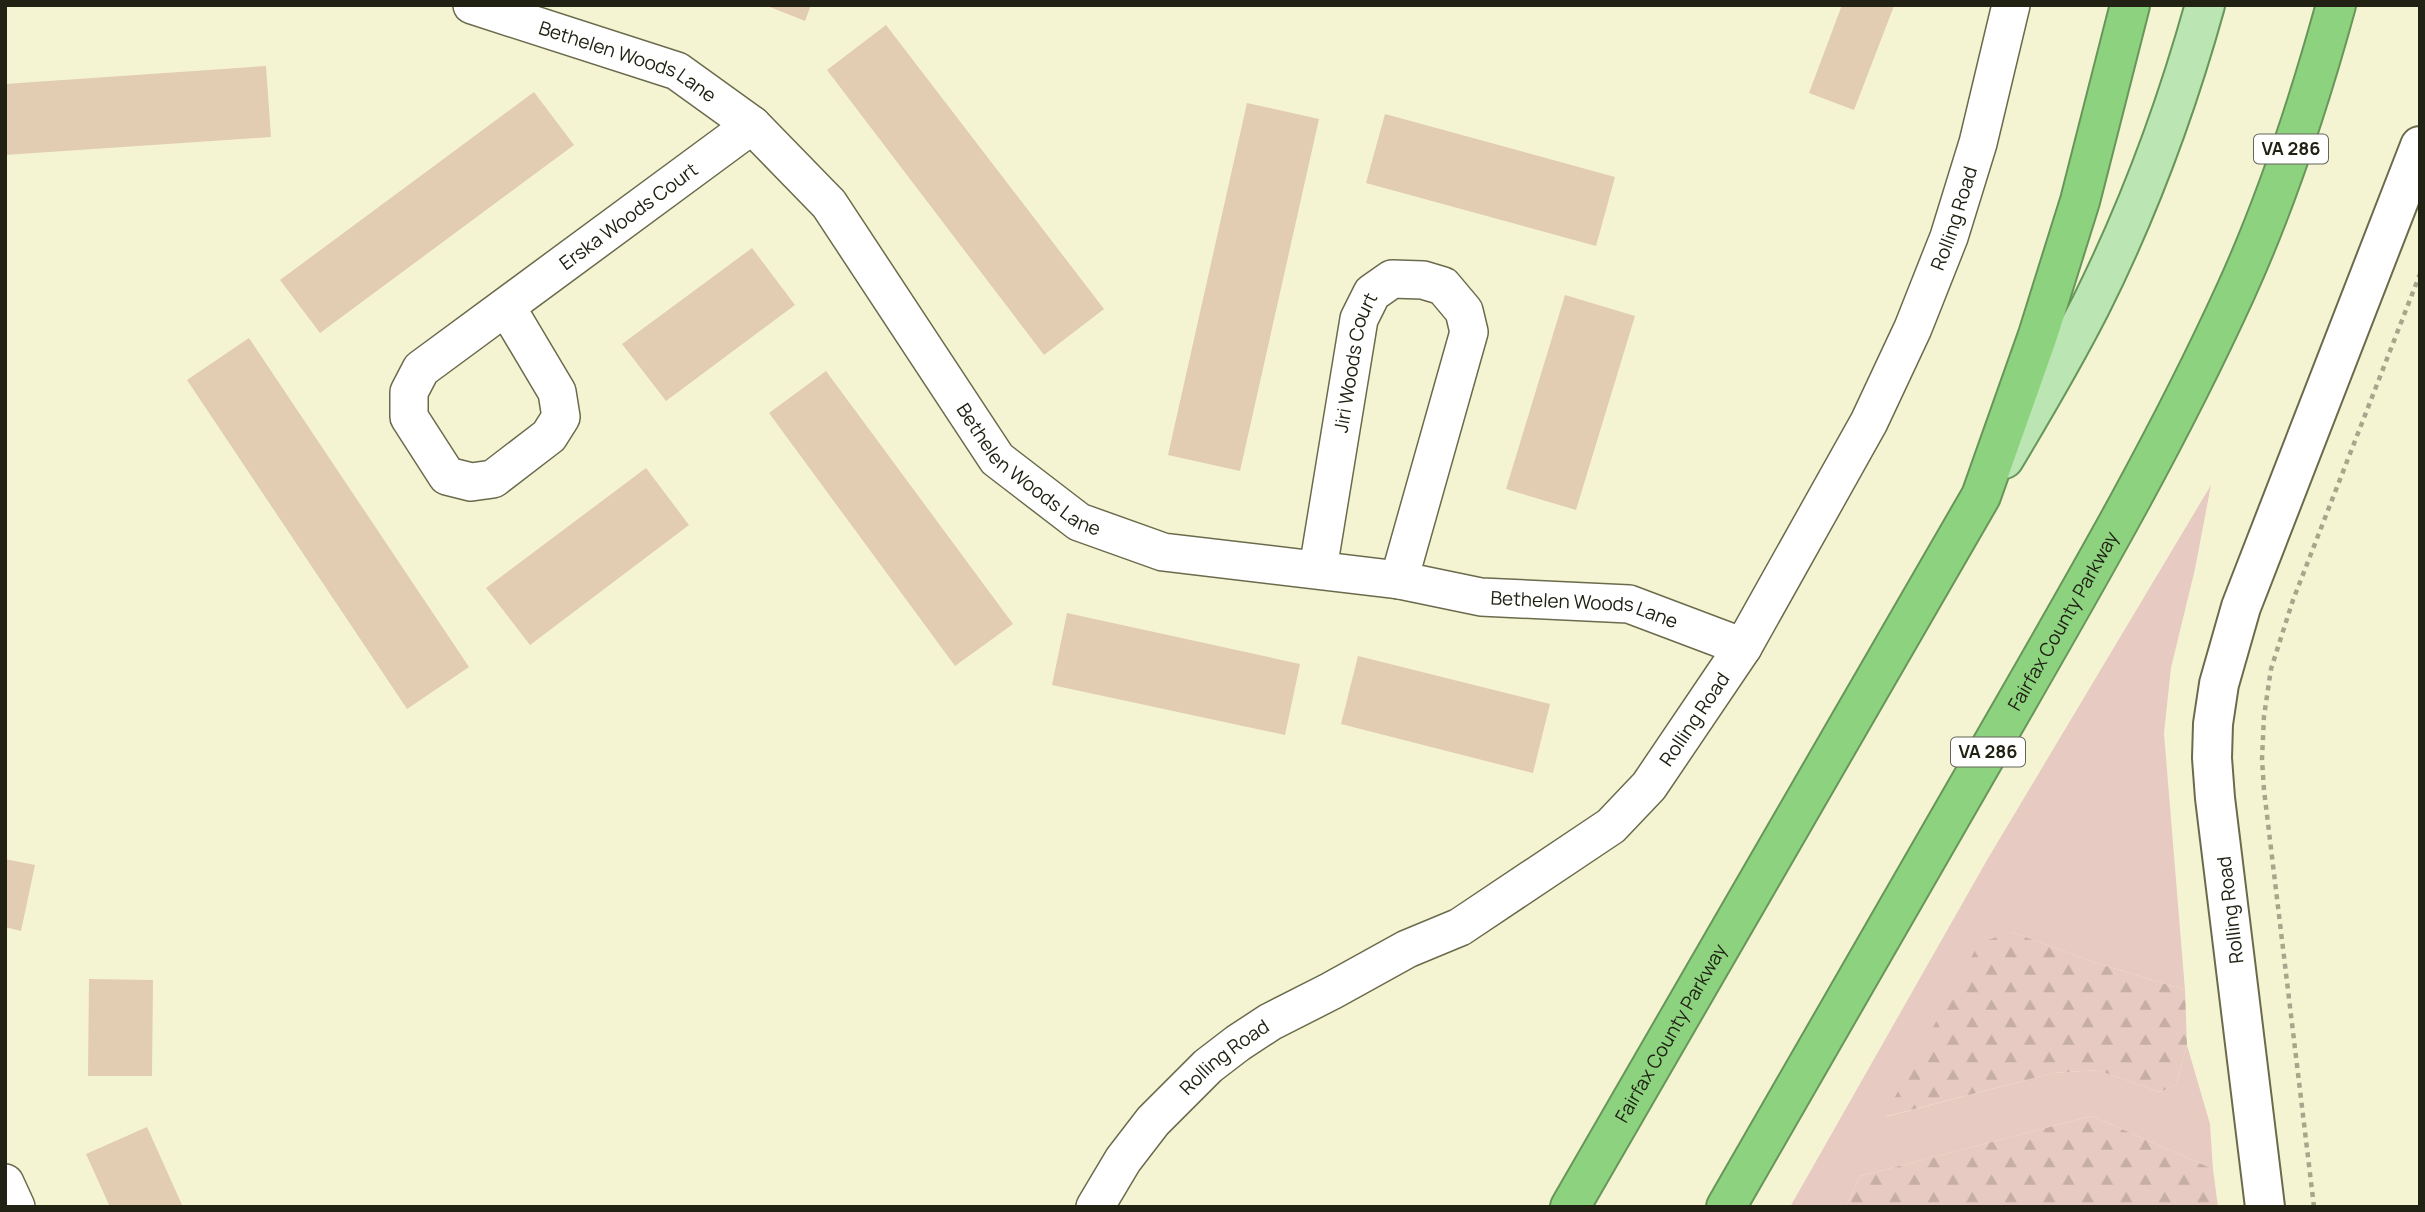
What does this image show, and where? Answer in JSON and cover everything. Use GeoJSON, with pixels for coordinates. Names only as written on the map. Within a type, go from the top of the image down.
{"type":"FeatureCollection","features":[{"type":"Feature","properties":{"kind":"highway","name":"Fairfax County Parkway"},"geometry":{"type":"LineString","coordinates":[[1570,1207],[1982,496],[2077,213],[2130,5]]}},
{"type":"Feature","properties":{"kind":"highway","name":"Fairfax County Parkway"},"geometry":{"type":"LineString","coordinates":[[1726,1207],[2077,596],[2191,386],[2236,290],[2276,191],[2313,89],[2336,5]]}},
{"type":"Feature","properties":{"kind":"main road"},"geometry":{"type":"LineString","coordinates":[[1982,496],[2054,375],[2130,221],[2163,140],[2205,5]]}},
{"type":"Feature","properties":{"kind":"street","name":"Bethelen Woods Lane"},"geometry":{"type":"LineString","coordinates":[[472,5],[677,71],[751,125],[829,204],[997,459],[1079,523],[1163,552],[1399,580],[1481,597],[1629,604],[1743,646]]}},
{"type":"Feature","properties":{"kind":"street","name":"Rolling Road"},"geometry":{"type":"LineString","coordinates":[[1095,1207],[1123,1160],[1153,1121],[1208,1066],[1238,1043],[1270,1022],[1407,949],[1460,927],[1611,826],[1649,786],[1743,646],[1869,422],[1913,328],[1949,237],[1978,143],[2011,5]]}},
{"type":"Feature","properties":{"kind":"street","name":"Erska Woods Court"},"geometry":{"type":"LineString","coordinates":[[507,307],[557,392],[561,417],[549,436],[494,479],[471,482],[447,476],[409,417],[409,392],[422,369],[751,125]]}},
{"type":"Feature","properties":{"kind":"street","name":"Rolling Road"},"geometry":{"type":"LineString","coordinates":[[2265,1207],[2215,798],[2213,735],[2219,684],[2228,644],[2241,607],[2420,146]]}},
{"type":"Feature","properties":{"kind":"street","name":"Jiri Woods Court"},"geometry":{"type":"LineString","coordinates":[[1318,569],[1359,319],[1372,293],[1392,279],[1423,280],[1443,286],[1464,312],[1469,332],[1399,580]]}},
{"type":"Feature","properties":{"kind":"street"},"geometry":{"type":"LineString","coordinates":[[5,1183],[16,1207]]}},
{"type":"Feature","properties":{"kind":"path"},"geometry":{"type":"LineString","coordinates":[[2314,1207],[2264,790],[2264,716],[2271,669],[2293,600],[2420,274]]}},
{"type":"Feature","properties":{"kind":"green space"},"geometry":{"type":"Polygon","coordinates":[[[2211,485],[2195,569],[2171,668],[2164,733],[2185,990],[2090,961],[2012,932],[1885,1117],[2053,1073],[2097,1070],[2160,1092],[2176,1085],[2187,1045],[2210,1124],[2213,1169],[2092,1116],[1860,1176],[1846,1207],[1790,1207],[1987,860],[2211,485]]]}},
{"type":"Feature","properties":{"kind":"green space"},"geometry":{"type":"Polygon","coordinates":[[[2012,932],[2090,961],[2185,990],[2187,1045],[2176,1085],[2160,1092],[2097,1070],[2053,1073],[1884,1117],[1979,943],[2012,932]]]}},
{"type":"Feature","properties":{"kind":"green space"},"geometry":{"type":"Polygon","coordinates":[[[2092,1116],[2213,1169],[2218,1207],[1846,1207],[1860,1176],[2092,1116]]]}},
{"type":"Feature","properties":{"kind":"building"},"geometry":{"type":"Polygon","coordinates":[[[765,5],[811,5],[805,21],[765,5]]]}},
{"type":"Feature","properties":{"kind":"building"},"geometry":{"type":"Polygon","coordinates":[[[1842,5],[1894,6],[1854,110],[1809,93],[1842,5]]]}},
{"type":"Feature","properties":{"kind":"building"},"geometry":{"type":"Polygon","coordinates":[[[886,25],[1104,309],[1044,355],[827,70],[886,25]]]}},
{"type":"Feature","properties":{"kind":"building"},"geometry":{"type":"Polygon","coordinates":[[[266,66],[271,137],[5,155],[5,84],[266,66]]]}},
{"type":"Feature","properties":{"kind":"building"},"geometry":{"type":"Polygon","coordinates":[[[534,92],[574,145],[320,333],[280,280],[534,92]]]}},
{"type":"Feature","properties":{"kind":"building"},"geometry":{"type":"Polygon","coordinates":[[[1247,103],[1319,119],[1240,471],[1168,455],[1247,103]]]}},
{"type":"Feature","properties":{"kind":"building"},"geometry":{"type":"Polygon","coordinates":[[[1385,114],[1615,177],[1596,246],[1366,183],[1385,114]]]}},
{"type":"Feature","properties":{"kind":"building"},"geometry":{"type":"Polygon","coordinates":[[[752,248],[795,305],[666,401],[622,344],[752,248]]]}},
{"type":"Feature","properties":{"kind":"building"},"geometry":{"type":"Polygon","coordinates":[[[1565,295],[1635,316],[1576,510],[1506,489],[1565,295]]]}},
{"type":"Feature","properties":{"kind":"building"},"geometry":{"type":"Polygon","coordinates":[[[249,338],[469,667],[407,709],[187,380],[249,338]]]}},
{"type":"Feature","properties":{"kind":"building"},"geometry":{"type":"Polygon","coordinates":[[[826,371],[1013,624],[955,666],[769,413],[826,371]]]}},
{"type":"Feature","properties":{"kind":"building"},"geometry":{"type":"Polygon","coordinates":[[[646,468],[689,525],[530,645],[486,588],[646,468]]]}},
{"type":"Feature","properties":{"kind":"building"},"geometry":{"type":"Polygon","coordinates":[[[1067,613],[1300,664],[1285,735],[1052,685],[1067,613]]]}},
{"type":"Feature","properties":{"kind":"building"},"geometry":{"type":"Polygon","coordinates":[[[1358,656],[1550,704],[1533,773],[1341,724],[1358,656]]]}},
{"type":"Feature","properties":{"kind":"building"},"geometry":{"type":"Polygon","coordinates":[[[5,859],[35,865],[21,931],[5,927],[5,859]]]}},
{"type":"Feature","properties":{"kind":"building"},"geometry":{"type":"Polygon","coordinates":[[[89,979],[153,980],[152,1076],[88,1076],[89,979]]]}},
{"type":"Feature","properties":{"kind":"building"},"geometry":{"type":"Polygon","coordinates":[[[147,1127],[183,1207],[110,1207],[86,1154],[147,1127]]]}}]}
